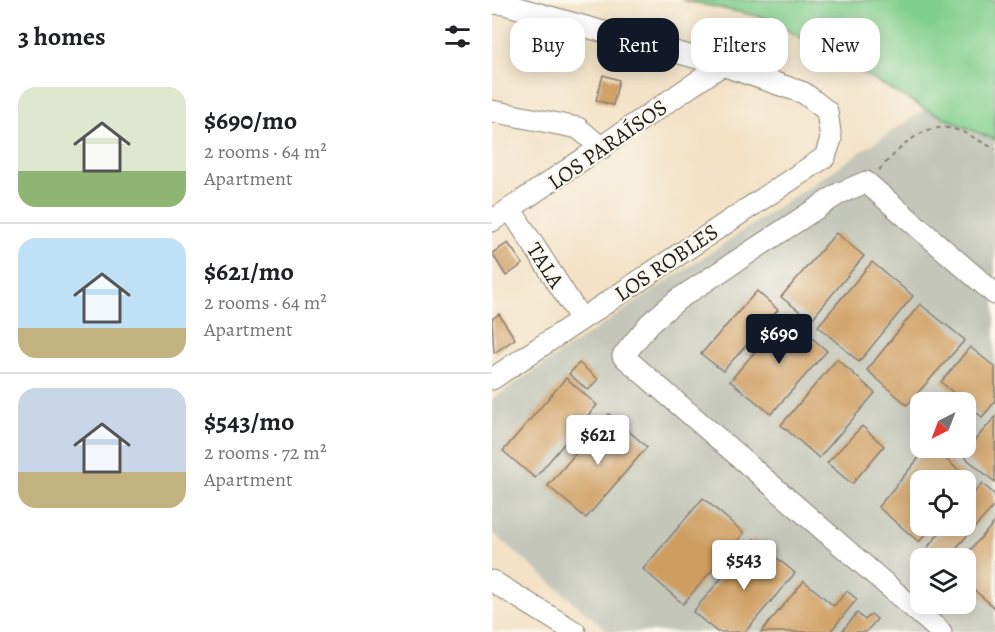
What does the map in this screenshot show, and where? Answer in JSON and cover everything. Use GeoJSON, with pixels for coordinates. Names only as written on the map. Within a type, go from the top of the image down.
{"type":"FeatureCollection","features":[{"type":"Feature","properties":{"kind":"street"},"geometry":{"type":"LineString","coordinates":[[492,3],[504,4],[691,56]]}},
{"type":"Feature","properties":{"kind":"street","name":"LOS PARAÍSOS"},"geometry":{"type":"LineString","coordinates":[[492,221],[712,72]]}},
{"type":"Feature","properties":{"kind":"street","name":"LOS ROBLES"},"geometry":{"type":"LineString","coordinates":[[492,378],[825,157],[831,139],[827,111],[804,93],[742,72]]}},
{"type":"Feature","properties":{"kind":"street"},"geometry":{"type":"LineString","coordinates":[[492,111],[578,128],[602,148]]}},
{"type":"Feature","properties":{"kind":"street"},"geometry":{"type":"LineString","coordinates":[[941,632],[623,356],[650,323],[677,300],[840,193],[866,182],[995,294]]}},
{"type":"Feature","properties":{"kind":"street","name":"TALA"},"geometry":{"type":"LineString","coordinates":[[511,210],[581,320]]}},
{"type":"Feature","properties":{"kind":"street"},"geometry":{"type":"LineString","coordinates":[[492,581],[575,632]]}},
{"type":"Feature","properties":{"kind":"path"},"geometry":{"type":"LineString","coordinates":[[866,182],[908,141],[932,128],[949,128],[995,148]]}},
{"type":"Feature","properties":{"kind":"shaded area"},"geometry":{"type":"Polygon","coordinates":[[[925,109],[995,140],[995,632],[609,632],[492,532],[492,399],[925,109]]]}},
{"type":"Feature","properties":{"kind":"green space"},"geometry":{"type":"Polygon","coordinates":[[[682,0],[995,0],[995,140],[925,109],[860,72],[880,72],[880,18],[800,18],[800,37],[788,31],[788,18],[766,18],[682,0]]]}},
{"type":"Feature","properties":{"kind":"building"},"geometry":{"type":"Polygon","coordinates":[[[603,75],[619,80],[613,105],[596,100],[603,75]]]}},
{"type":"Feature","properties":{"kind":"building"},"geometry":{"type":"Polygon","coordinates":[[[836,233],[864,256],[811,320],[781,297],[836,233]]]}},
{"type":"Feature","properties":{"kind":"building"},"geometry":{"type":"Polygon","coordinates":[[[508,243],[523,264],[506,276],[492,253],[508,243]]]}},
{"type":"Feature","properties":{"kind":"building"},"geometry":{"type":"Polygon","coordinates":[[[872,262],[913,296],[859,362],[818,326],[872,262]]]}},
{"type":"Feature","properties":{"kind":"building"},"geometry":{"type":"Polygon","coordinates":[[[757,291],[778,310],[723,371],[701,354],[757,291]]]}},
{"type":"Feature","properties":{"kind":"building"},"geometry":{"type":"Polygon","coordinates":[[[920,304],[965,340],[919,392],[910,392],[910,402],[907,405],[867,370],[920,304]]]}},
{"type":"Feature","properties":{"kind":"building"},"geometry":{"type":"Polygon","coordinates":[[[499,314],[515,339],[494,353],[492,319],[499,314]]]}},
{"type":"Feature","properties":{"kind":"building"},"geometry":{"type":"Polygon","coordinates":[[[786,315],[827,351],[771,414],[730,381],[786,315]]]}},
{"type":"Feature","properties":{"kind":"building"},"geometry":{"type":"Polygon","coordinates":[[[970,347],[995,367],[995,402],[982,417],[976,412],[976,392],[953,392],[941,382],[970,347]]]}},
{"type":"Feature","properties":{"kind":"building"},"geometry":{"type":"Polygon","coordinates":[[[837,359],[875,393],[819,458],[781,425],[837,359]]]}},
{"type":"Feature","properties":{"kind":"building"},"geometry":{"type":"Polygon","coordinates":[[[579,363],[598,379],[588,390],[569,374],[579,363]]]}},
{"type":"Feature","properties":{"kind":"building"},"geometry":{"type":"Polygon","coordinates":[[[566,378],[597,405],[535,478],[503,451],[566,378]]]}},
{"type":"Feature","properties":{"kind":"building"},"geometry":{"type":"Polygon","coordinates":[[[609,414],[647,447],[586,518],[548,486],[609,414]]]}},
{"type":"Feature","properties":{"kind":"building"},"geometry":{"type":"Polygon","coordinates":[[[995,417],[995,482],[966,458],[976,458],[976,439],[995,417]]]}},
{"type":"Feature","properties":{"kind":"building"},"geometry":{"type":"Polygon","coordinates":[[[862,426],[884,446],[852,484],[827,463],[862,426]]]}},
{"type":"Feature","properties":{"kind":"building"},"geometry":{"type":"Polygon","coordinates":[[[919,458],[945,458],[958,470],[910,470],[910,534],[878,507],[919,458]]]}},
{"type":"Feature","properties":{"kind":"building"},"geometry":{"type":"Polygon","coordinates":[[[982,483],[995,495],[995,505],[976,526],[976,490],[982,483]]]}},
{"type":"Feature","properties":{"kind":"building"},"geometry":{"type":"Polygon","coordinates":[[[703,498],[744,533],[683,604],[643,569],[703,498]]]}},
{"type":"Feature","properties":{"kind":"building"},"geometry":{"type":"Polygon","coordinates":[[[995,522],[994,607],[976,592],[976,548],[972,548],[995,522]]]}},
{"type":"Feature","properties":{"kind":"building"},"geometry":{"type":"Polygon","coordinates":[[[912,536],[924,536],[919,542],[912,536]]]}},
{"type":"Feature","properties":{"kind":"building"},"geometry":{"type":"Polygon","coordinates":[[[937,536],[967,536],[956,548],[927,548],[937,536]]]}},
{"type":"Feature","properties":{"kind":"building"},"geometry":{"type":"Polygon","coordinates":[[[754,539],[795,573],[745,632],[717,632],[693,612],[754,539]]]}},
{"type":"Feature","properties":{"kind":"building"},"geometry":{"type":"Polygon","coordinates":[[[804,581],[834,606],[847,591],[857,599],[830,632],[761,632],[804,581]]]}},
{"type":"Feature","properties":{"kind":"building"},"geometry":{"type":"Polygon","coordinates":[[[857,613],[865,620],[871,614],[877,619],[866,632],[845,632],[843,630],[857,613]]]}}]}
